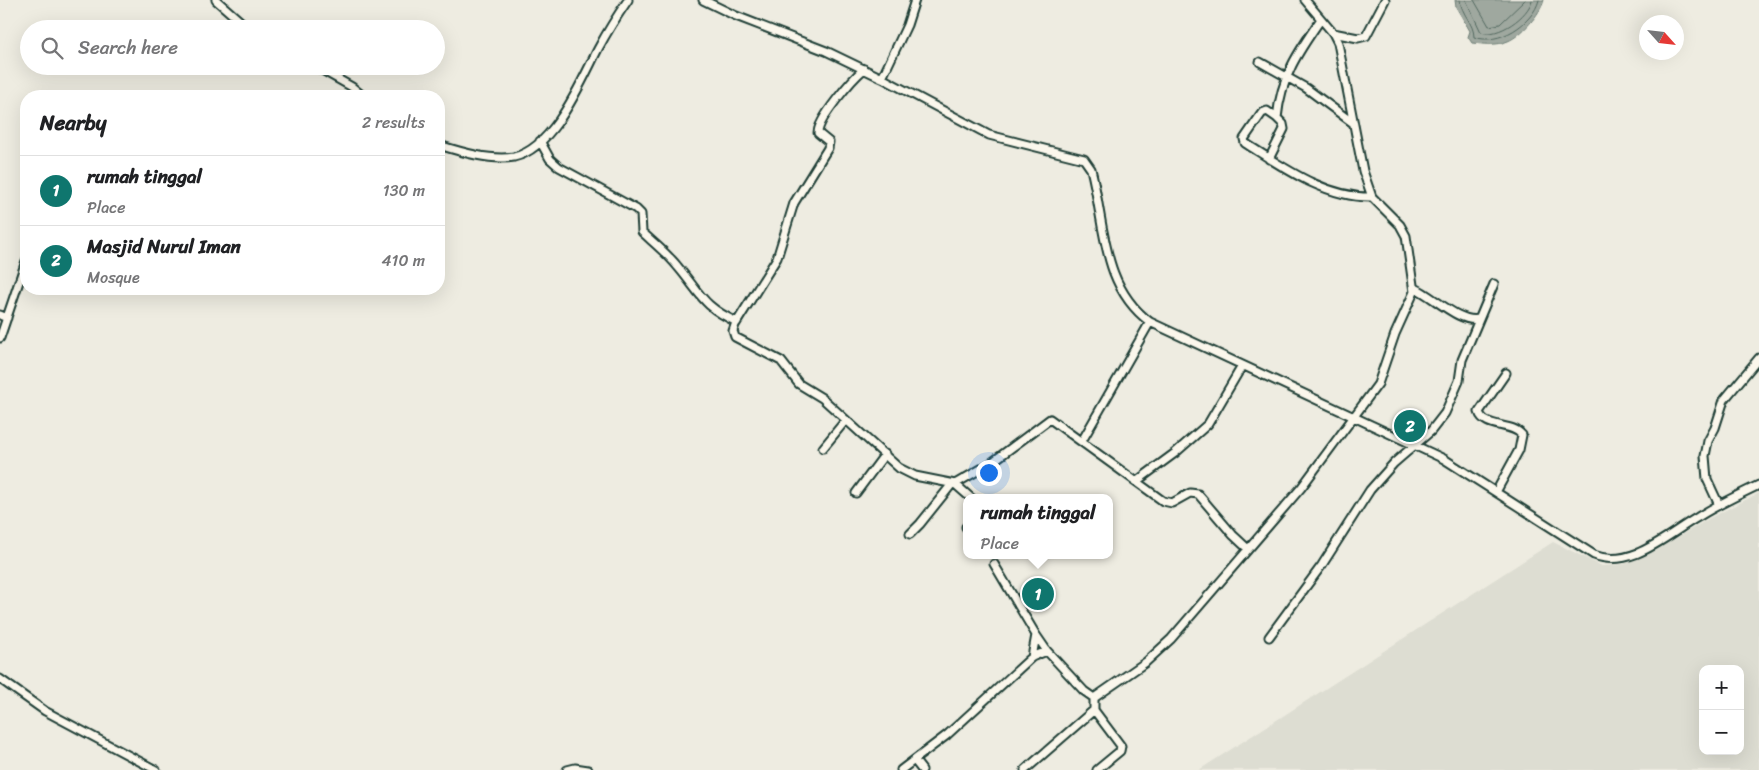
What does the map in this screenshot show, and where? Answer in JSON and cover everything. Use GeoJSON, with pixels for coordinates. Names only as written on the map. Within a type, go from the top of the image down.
{"type":"FeatureCollection","features":[{"type":"Feature","properties":{"kind":"street"},"geometry":{"type":"LineString","coordinates":[[216,0],[239,20]]}},
{"type":"Feature","properties":{"kind":"street"},"geometry":{"type":"LineString","coordinates":[[445,147],[490,156],[508,157],[530,150],[540,141],[577,92],[598,48],[628,0]]}},
{"type":"Feature","properties":{"kind":"street"},"geometry":{"type":"LineString","coordinates":[[703,0],[736,16],[826,51],[882,78],[989,135],[1011,142],[1073,155],[1087,161],[1093,177],[1115,278],[1132,307],[1150,322],[1444,459],[1580,547],[1606,558],[1626,557],[1759,485]]}},
{"type":"Feature","properties":{"kind":"street"},"geometry":{"type":"LineString","coordinates":[[882,78],[907,25],[915,0]]}},
{"type":"Feature","properties":{"kind":"street"},"geometry":{"type":"LineString","coordinates":[[1094,698],[1160,651],[1294,498],[1378,384],[1415,288],[1404,231],[1372,197],[1361,162],[1341,57],[1333,33],[1305,0]]}},
{"type":"Feature","properties":{"kind":"street"},"geometry":{"type":"LineString","coordinates":[[1333,33],[1358,38],[1366,36],[1385,0]]}},
{"type":"Feature","properties":{"kind":"street"},"geometry":{"type":"LineString","coordinates":[[1277,118],[1279,98],[1285,76],[1321,19]]}},
{"type":"Feature","properties":{"kind":"street"},"geometry":{"type":"LineString","coordinates":[[1260,62],[1306,88],[1353,122]]}},
{"type":"Feature","properties":{"kind":"street"},"geometry":{"type":"LineString","coordinates":[[864,69],[840,94],[820,124],[818,132],[829,142],[828,148],[794,204],[776,258],[733,331],[735,337],[781,361],[799,384],[822,398],[845,421],[908,473],[954,484],[966,494]]}},
{"type":"Feature","properties":{"kind":"street"},"geometry":{"type":"LineString","coordinates":[[332,75],[356,90]]}},
{"type":"Feature","properties":{"kind":"street"},"geometry":{"type":"LineString","coordinates":[[1269,159],[1284,129],[1283,124],[1277,118],[1265,111],[1260,115],[1244,141],[1269,159],[1306,179],[1345,195],[1372,197]]}},
{"type":"Feature","properties":{"kind":"street"},"geometry":{"type":"LineString","coordinates":[[540,141],[559,167],[636,209],[641,214],[642,232],[673,261],[694,291],[708,305],[737,322]]}},
{"type":"Feature","properties":{"kind":"street"},"geometry":{"type":"LineString","coordinates":[[0,338],[3,317],[20,276]]}},
{"type":"Feature","properties":{"kind":"street"},"geometry":{"type":"LineString","coordinates":[[1269,638],[1322,565],[1370,490],[1394,463],[1437,424],[1452,400],[1459,381],[1462,360],[1478,318],[1494,284]]}},
{"type":"Feature","properties":{"kind":"street"},"geometry":{"type":"LineString","coordinates":[[1415,288],[1462,318],[1471,320],[1478,318]]}},
{"type":"Feature","properties":{"kind":"street"},"geometry":{"type":"LineString","coordinates":[[1082,440],[1150,322]]}},
{"type":"Feature","properties":{"kind":"street"},"geometry":{"type":"LineString","coordinates":[[1719,505],[1707,480],[1705,456],[1708,441],[1716,428],[1724,400],[1759,358]]}},
{"type":"Feature","properties":{"kind":"street"},"geometry":{"type":"LineString","coordinates":[[1137,481],[1175,453],[1208,424],[1242,366]]}},
{"type":"Feature","properties":{"kind":"street"},"geometry":{"type":"LineString","coordinates":[[1496,492],[1519,450],[1522,435],[1515,429],[1487,421],[1480,417],[1479,412],[1506,373]]}},
{"type":"Feature","properties":{"kind":"street"},"geometry":{"type":"LineString","coordinates":[[910,534],[954,484],[991,463],[1048,420],[1054,421],[1082,440],[1167,503],[1172,503],[1190,493],[1198,494],[1233,535],[1248,549]]}},
{"type":"Feature","properties":{"kind":"street"},"geometry":{"type":"LineString","coordinates":[[823,448],[845,421]]}},
{"type":"Feature","properties":{"kind":"street"},"geometry":{"type":"LineString","coordinates":[[856,493],[884,454]]}},
{"type":"Feature","properties":{"kind":"street"},"geometry":{"type":"LineString","coordinates":[[994,564],[1047,651],[1084,691],[1094,698]]}},
{"type":"Feature","properties":{"kind":"street"},"geometry":{"type":"LineString","coordinates":[[1032,658],[1036,634]]}},
{"type":"Feature","properties":{"kind":"street"},"geometry":{"type":"LineString","coordinates":[[901,770],[947,735],[1032,658],[1047,651]]}},
{"type":"Feature","properties":{"kind":"street"},"geometry":{"type":"LineString","coordinates":[[0,679],[45,711],[156,770]]}},
{"type":"Feature","properties":{"kind":"street"},"geometry":{"type":"LineString","coordinates":[[1094,698],[1094,710],[1121,746],[1120,751],[1097,770]]}},
{"type":"Feature","properties":{"kind":"street"},"geometry":{"type":"LineString","coordinates":[[1025,770],[1094,710]]}},
{"type":"Feature","properties":{"kind":"street"},"geometry":{"type":"LineString","coordinates":[[915,760],[922,770]]}},
{"type":"Feature","properties":{"kind":"street"},"geometry":{"type":"LineString","coordinates":[[567,770],[575,768],[588,770]]}},
{"type":"Feature","properties":{"kind":"shaded area"},"geometry":{"type":"Polygon","coordinates":[[[1759,493],[1759,770],[1199,770],[1553,542],[1602,566],[1624,564],[1651,553],[1710,518],[1759,493]]]}},
{"type":"Feature","properties":{"kind":"water"},"geometry":{"type":"Polygon","coordinates":[[[1455,0],[1544,0],[1535,17],[1519,34],[1504,43],[1490,44],[1472,43],[1468,37],[1470,31],[1456,7],[1455,0]]]}},
{"type":"Feature","properties":{"kind":"place","name":"Masjid Nurul Iman"},"geometry":{"type":"Point","coordinates":[1410,426]}},
{"type":"Feature","properties":{"kind":"place","name":"rumah tinggal"},"geometry":{"type":"Point","coordinates":[1038,594]}}]}
